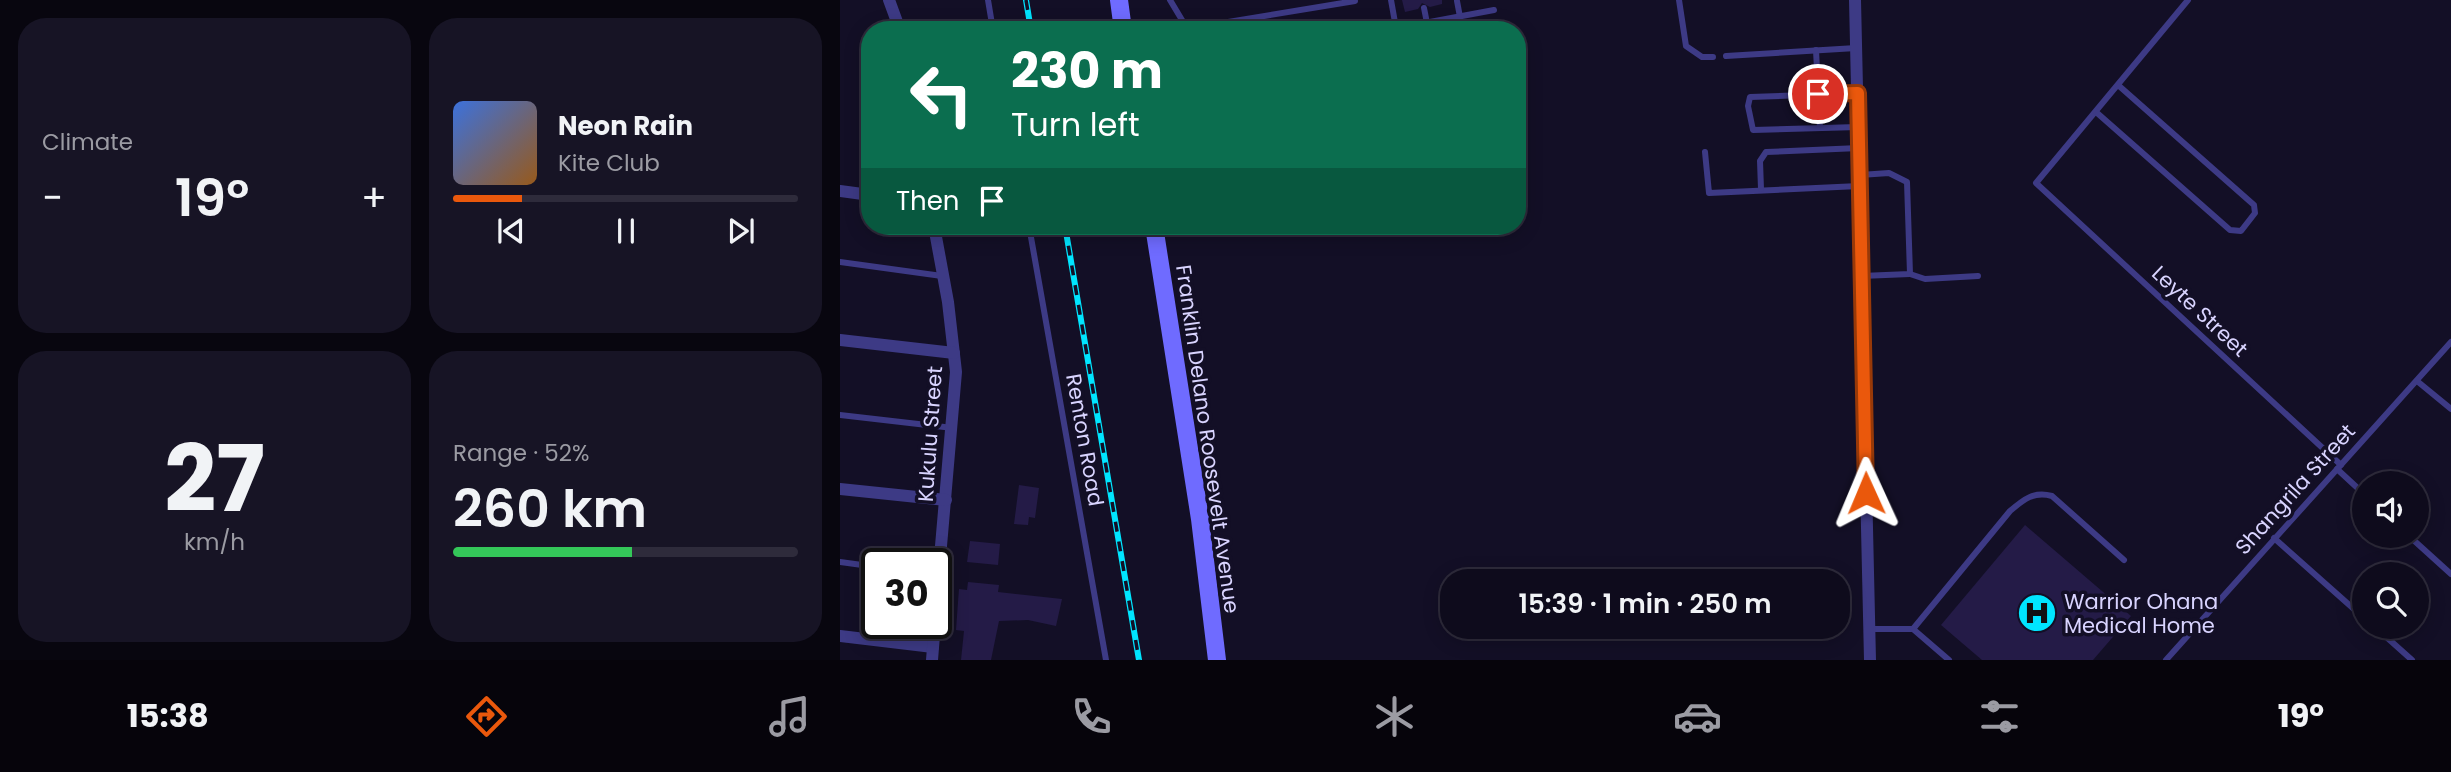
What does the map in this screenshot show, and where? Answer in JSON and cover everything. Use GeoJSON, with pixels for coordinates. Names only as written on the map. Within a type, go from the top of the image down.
{"type":"FeatureCollection","features":[{"type":"Feature","properties":{"kind":"main road"},"geometry":{"type":"LineString","coordinates":[[1119,0],[1122,21]]}},
{"type":"Feature","properties":{"kind":"main road","name":"Franklin Delano Roosevelt Avenue"},"geometry":{"type":"LineString","coordinates":[[1155,235],[1200,519],[1217,660]]}},
{"type":"Feature","properties":{"kind":"street"},"geometry":{"type":"LineString","coordinates":[[889,0],[897,21]]}},
{"type":"Feature","properties":{"kind":"street"},"geometry":{"type":"LineString","coordinates":[[1855,0],[1870,660]]}},
{"type":"Feature","properties":{"kind":"street"},"geometry":{"type":"LineString","coordinates":[[840,191],[861,194]]}},
{"type":"Feature","properties":{"kind":"street","name":"Kukulu Street"},"geometry":{"type":"LineString","coordinates":[[936,235],[954,354],[953,428],[940,548]]}},
{"type":"Feature","properties":{"kind":"street"},"geometry":{"type":"LineString","coordinates":[[840,340],[954,354]]}},
{"type":"Feature","properties":{"kind":"street"},"geometry":{"type":"LineString","coordinates":[[840,489],[946,500]]}},
{"type":"Feature","properties":{"kind":"street"},"geometry":{"type":"LineString","coordinates":[[840,636],[932,653]]}},
{"type":"Feature","properties":{"kind":"lane"},"geometry":{"type":"LineString","coordinates":[[988,0],[992,21]]}},
{"type":"Feature","properties":{"kind":"lane"},"geometry":{"type":"LineString","coordinates":[[1170,0],[1183,21]]}},
{"type":"Feature","properties":{"kind":"lane"},"geometry":{"type":"LineString","coordinates":[[1391,0],[1395,21]]}},
{"type":"Feature","properties":{"kind":"lane"},"geometry":{"type":"LineString","coordinates":[[1679,0],[1686,46],[1702,57],[1713,57]]}},
{"type":"Feature","properties":{"kind":"lane"},"geometry":{"type":"LineString","coordinates":[[2118,85],[2254,205],[2255,214],[2241,231],[2230,230],[2096,112],[2118,85],[2188,0]]}},
{"type":"Feature","properties":{"kind":"lane"},"geometry":{"type":"LineString","coordinates":[[1234,21],[1355,1]]}},
{"type":"Feature","properties":{"kind":"lane"},"geometry":{"type":"LineString","coordinates":[[1457,1],[1460,17]]}},
{"type":"Feature","properties":{"kind":"lane"},"geometry":{"type":"LineString","coordinates":[[1424,8],[1427,21]]}},
{"type":"Feature","properties":{"kind":"lane"},"geometry":{"type":"LineString","coordinates":[[1438,21],[1494,10]]}},
{"type":"Feature","properties":{"kind":"lane"},"geometry":{"type":"LineString","coordinates":[[1727,56],[1856,48]]}},
{"type":"Feature","properties":{"kind":"lane"},"geometry":{"type":"LineString","coordinates":[[1816,50],[1820,128]]}},
{"type":"Feature","properties":{"kind":"lane"},"geometry":{"type":"LineString","coordinates":[[1858,93],[1750,97],[1748,106],[1753,130],[1859,127]]}},
{"type":"Feature","properties":{"kind":"lane","name":"Leyte Street"},"geometry":{"type":"LineString","coordinates":[[2096,112],[2036,183],[2352,481]]}},
{"type":"Feature","properties":{"kind":"lane"},"geometry":{"type":"LineString","coordinates":[[1761,189],[1760,161],[1766,152],[1859,148]]}},
{"type":"Feature","properties":{"kind":"lane"},"geometry":{"type":"LineString","coordinates":[[1705,152],[1709,192],[1859,180],[1889,173],[1907,182],[1910,274]]}},
{"type":"Feature","properties":{"kind":"lane","name":"Renton Road"},"geometry":{"type":"LineString","coordinates":[[1031,235],[1106,660]]}},
{"type":"Feature","properties":{"kind":"lane"},"geometry":{"type":"LineString","coordinates":[[840,262],[944,276]]}},
{"type":"Feature","properties":{"kind":"lane"},"geometry":{"type":"LineString","coordinates":[[1861,276],[1910,274],[1925,279],[1978,276]]}},
{"type":"Feature","properties":{"kind":"lane","name":"Shangrila Street"},"geometry":{"type":"LineString","coordinates":[[2166,660],[2451,342]]}},
{"type":"Feature","properties":{"kind":"lane"},"geometry":{"type":"LineString","coordinates":[[2417,380],[2451,410]]}},
{"type":"Feature","properties":{"kind":"lane"},"geometry":{"type":"LineString","coordinates":[[840,415],[953,428]]}},
{"type":"Feature","properties":{"kind":"lane"},"geometry":{"type":"LineString","coordinates":[[1913,629],[2010,511],[2025,498],[2041,493],[2052,496],[2124,560]]}},
{"type":"Feature","properties":{"kind":"lane"},"geometry":{"type":"LineString","coordinates":[[2274,538],[2352,607]]}},
{"type":"Feature","properties":{"kind":"lane"},"geometry":{"type":"LineString","coordinates":[[2422,548],[2451,574]]}},
{"type":"Feature","properties":{"kind":"lane"},"geometry":{"type":"LineString","coordinates":[[840,562],[861,565]]}},
{"type":"Feature","properties":{"kind":"lane"},"geometry":{"type":"LineString","coordinates":[[1869,629],[1913,629],[1949,660]]}},
{"type":"Feature","properties":{"kind":"lane"},"geometry":{"type":"LineString","coordinates":[[2389,639],[2412,660]]}},
{"type":"Feature","properties":{"kind":"building"},"geometry":{"type":"Polygon","coordinates":[[[1402,0],[1442,0],[1442,4],[1430,7],[1422,3],[1418,9],[1405,12],[1402,0]]]}},
{"type":"Feature","properties":{"kind":"building"},"geometry":{"type":"Polygon","coordinates":[[[1019,485],[1039,488],[1035,518],[1029,517],[1028,525],[1014,524],[1019,485]]]}},
{"type":"Feature","properties":{"kind":"building"},"geometry":{"type":"Polygon","coordinates":[[[2025,525],[2131,616],[2093,660],[1982,660],[1941,625],[2025,525]]]}},
{"type":"Feature","properties":{"kind":"building"},"geometry":{"type":"Polygon","coordinates":[[[970,541],[1000,544],[998,565],[967,562],[970,541]]]}},
{"type":"Feature","properties":{"kind":"building"},"geometry":{"type":"Polygon","coordinates":[[[968,582],[999,585],[998,592],[1062,599],[1056,626],[1028,620],[999,621],[991,660],[961,660],[964,631],[956,630],[959,589],[967,590],[968,582]]]}},
{"type":"Feature","properties":{"kind":"railway"},"geometry":{"type":"LineString","coordinates":[[1026,0],[1030,21]]}},
{"type":"Feature","properties":{"kind":"railway"},"geometry":{"type":"LineString","coordinates":[[1067,235],[1139,660]]}},
{"type":"Feature","properties":{"kind":"place","name":"Warrior Ohana Medical Home"},"geometry":{"type":"Point","coordinates":[2037,613]}},
{"type":"Feature","properties":{"kind":"route"},"geometry":{"type":"LineString","coordinates":[[1818,94],[1858,93],[1866,493]]}}]}
